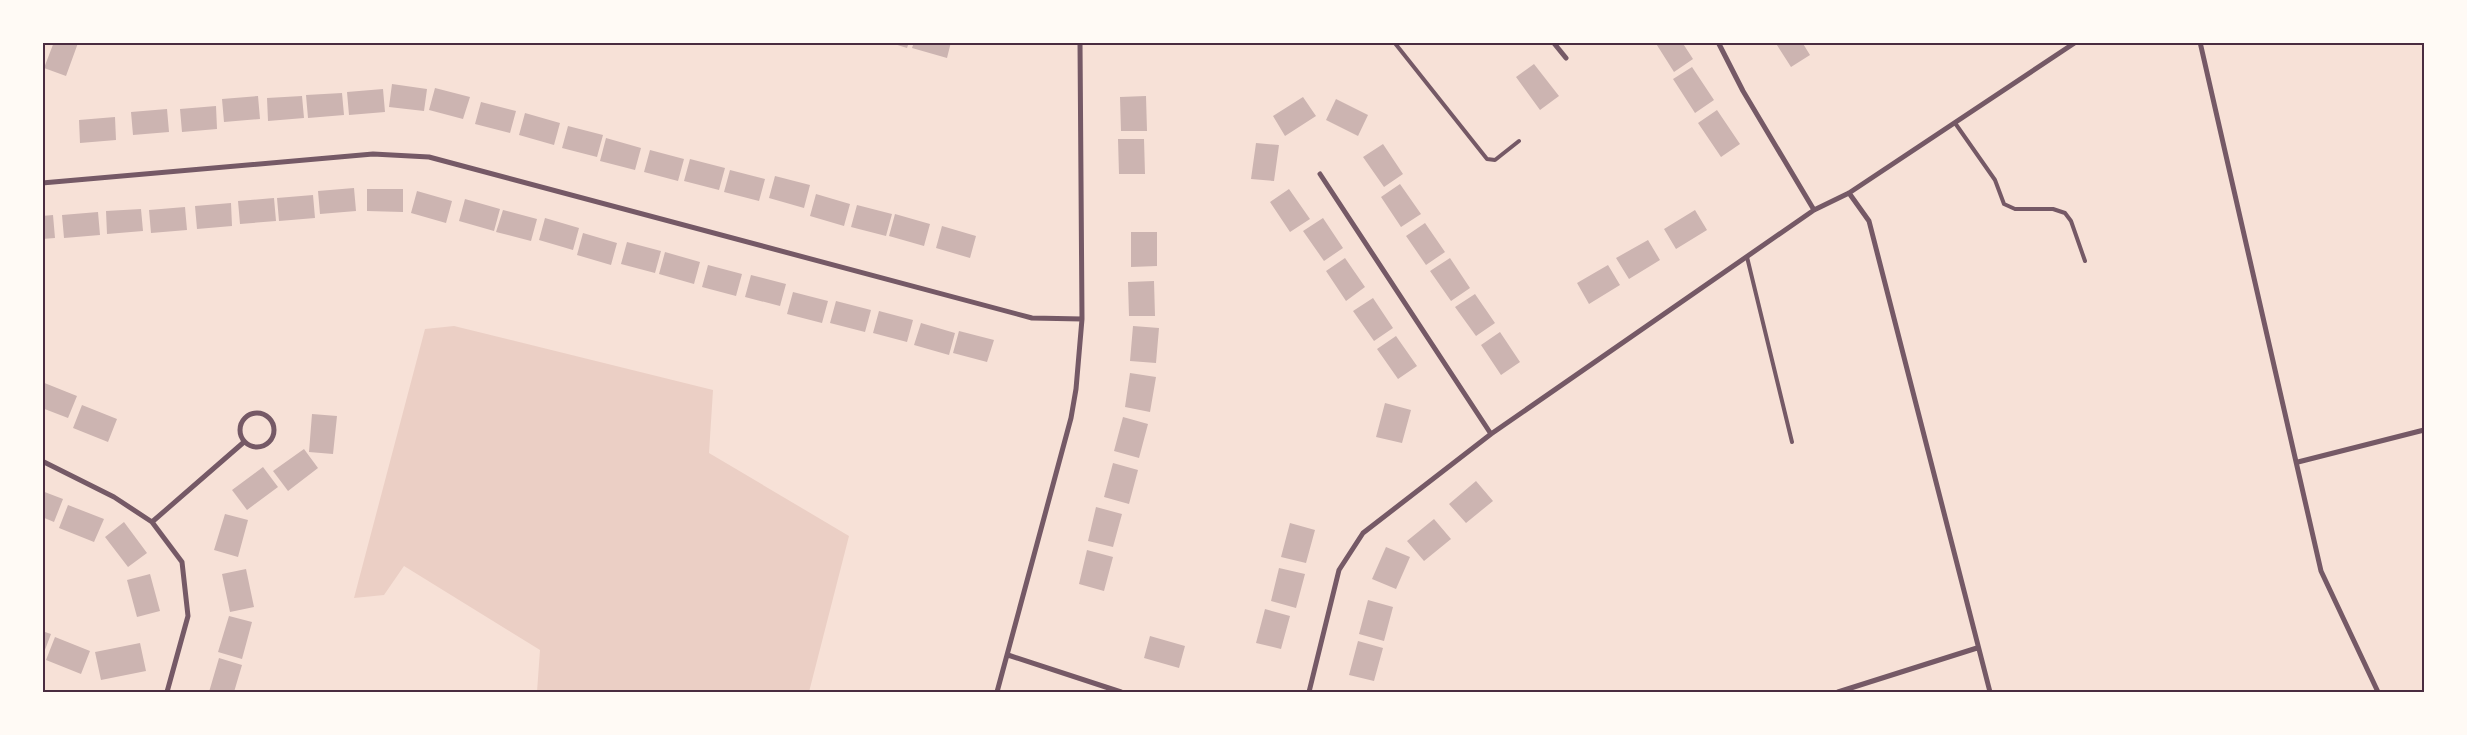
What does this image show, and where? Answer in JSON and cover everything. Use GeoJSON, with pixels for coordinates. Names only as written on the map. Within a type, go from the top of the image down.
{"type":"FeatureCollection","features":[{"type":"Feature","properties":{"kind":"street"},"geometry":{"type":"LineString","coordinates":[[997,692],[1021,596],[1071,418],[1076,389],[1082,319],[1080,42]]}},
{"type":"Feature","properties":{"kind":"street"},"geometry":{"type":"LineString","coordinates":[[1553,42],[1566,58]]}},
{"type":"Feature","properties":{"kind":"street"},"geometry":{"type":"LineString","coordinates":[[1718,42],[1743,91],[1814,210]]}},
{"type":"Feature","properties":{"kind":"street"},"geometry":{"type":"LineString","coordinates":[[1309,692],[1339,570],[1363,533],[1491,434],[1814,210],[1849,193],[2076,42]]}},
{"type":"Feature","properties":{"kind":"street"},"geometry":{"type":"LineString","coordinates":[[2200,42],[2298,462],[2321,571],[2378,692]]}},
{"type":"Feature","properties":{"kind":"street"},"geometry":{"type":"LineString","coordinates":[[42,183],[373,154],[429,156],[1032,318],[1082,319]]}},
{"type":"Feature","properties":{"kind":"street"},"geometry":{"type":"LineString","coordinates":[[1320,174],[1491,434]]}},
{"type":"Feature","properties":{"kind":"street"},"geometry":{"type":"LineString","coordinates":[[1849,193],[1869,221],[1977,648],[1990,692]]}},
{"type":"Feature","properties":{"kind":"street"},"geometry":{"type":"LineString","coordinates":[[252,414],[263,414],[272,421],[274,426],[273,438],[265,446],[254,448],[244,442],[241,438],[240,426],[247,417],[252,414]]}},
{"type":"Feature","properties":{"kind":"street"},"geometry":{"type":"LineString","coordinates":[[2298,462],[2424,430]]}},
{"type":"Feature","properties":{"kind":"street"},"geometry":{"type":"LineString","coordinates":[[152,522],[244,442]]}},
{"type":"Feature","properties":{"kind":"street"},"geometry":{"type":"LineString","coordinates":[[42,461],[114,496],[152,522],[182,562],[188,616],[167,692]]}},
{"type":"Feature","properties":{"kind":"street"},"geometry":{"type":"LineString","coordinates":[[1838,692],[1977,648]]}},
{"type":"Feature","properties":{"kind":"street"},"geometry":{"type":"LineString","coordinates":[[1008,654],[1121,692]]}},
{"type":"Feature","properties":{"kind":"lane"},"geometry":{"type":"LineString","coordinates":[[1394,42],[1487,159],[1495,160],[1519,142]]}},
{"type":"Feature","properties":{"kind":"lane"},"geometry":{"type":"LineString","coordinates":[[1955,123],[1995,180],[2004,204],[2016,209],[2053,209],[2065,213],[2071,221],[2085,261]]}},
{"type":"Feature","properties":{"kind":"lane"},"geometry":{"type":"LineString","coordinates":[[1747,257],[1792,442]]}},
{"type":"Feature","properties":{"kind":"shaded area"},"geometry":{"type":"Polygon","coordinates":[[[454,326],[713,390],[709,453],[849,536],[809,692],[537,692],[540,650],[404,566],[384,595],[354,598],[425,329],[454,326]]]}},
{"type":"Feature","properties":{"kind":"building"},"geometry":{"type":"Polygon","coordinates":[[[54,42],[78,43],[66,76],[44,68],[54,42]]]}},
{"type":"Feature","properties":{"kind":"building"},"geometry":{"type":"Polygon","coordinates":[[[888,42],[909,42],[907,48],[888,42]]]}},
{"type":"Feature","properties":{"kind":"building"},"geometry":{"type":"Polygon","coordinates":[[[914,42],[951,42],[947,58],[912,48],[914,42]]]}},
{"type":"Feature","properties":{"kind":"building"},"geometry":{"type":"Polygon","coordinates":[[[1655,42],[1682,42],[1693,59],[1674,72],[1655,42]]]}},
{"type":"Feature","properties":{"kind":"building"},"geometry":{"type":"Polygon","coordinates":[[[1775,42],[1802,42],[1810,55],[1791,67],[1775,42]]]}},
{"type":"Feature","properties":{"kind":"building"},"geometry":{"type":"Polygon","coordinates":[[[1534,64],[1559,96],[1540,110],[1516,77],[1534,64]]]}},
{"type":"Feature","properties":{"kind":"building"},"geometry":{"type":"Polygon","coordinates":[[[1692,67],[1714,100],[1695,113],[1673,79],[1692,67]]]}},
{"type":"Feature","properties":{"kind":"building"},"geometry":{"type":"Polygon","coordinates":[[[392,84],[427,89],[424,111],[389,107],[392,84]]]}},
{"type":"Feature","properties":{"kind":"building"},"geometry":{"type":"Polygon","coordinates":[[[435,88],[470,97],[463,119],[429,110],[435,88]]]}},
{"type":"Feature","properties":{"kind":"building"},"geometry":{"type":"Polygon","coordinates":[[[383,89],[385,112],[349,115],[347,92],[383,89]]]}},
{"type":"Feature","properties":{"kind":"building"},"geometry":{"type":"Polygon","coordinates":[[[342,93],[344,115],[308,118],[306,95],[342,93]]]}},
{"type":"Feature","properties":{"kind":"building"},"geometry":{"type":"Polygon","coordinates":[[[258,96],[260,119],[224,122],[222,99],[258,96]]]}},
{"type":"Feature","properties":{"kind":"building"},"geometry":{"type":"Polygon","coordinates":[[[302,96],[304,118],[268,121],[267,98],[302,96]]]}},
{"type":"Feature","properties":{"kind":"building"},"geometry":{"type":"Polygon","coordinates":[[[1146,96],[1147,131],[1121,131],[1120,97],[1146,96]]]}},
{"type":"Feature","properties":{"kind":"building"},"geometry":{"type":"Polygon","coordinates":[[[1303,97],[1316,116],[1285,136],[1273,116],[1303,97]]]}},
{"type":"Feature","properties":{"kind":"building"},"geometry":{"type":"Polygon","coordinates":[[[1336,99],[1368,115],[1358,136],[1326,120],[1336,99]]]}},
{"type":"Feature","properties":{"kind":"building"},"geometry":{"type":"Polygon","coordinates":[[[481,102],[516,111],[510,133],[475,124],[481,102]]]}},
{"type":"Feature","properties":{"kind":"building"},"geometry":{"type":"Polygon","coordinates":[[[216,106],[217,129],[182,132],[180,109],[216,106]]]}},
{"type":"Feature","properties":{"kind":"building"},"geometry":{"type":"Polygon","coordinates":[[[167,109],[169,132],[133,135],[131,112],[167,109]]]}},
{"type":"Feature","properties":{"kind":"building"},"geometry":{"type":"Polygon","coordinates":[[[1717,110],[1740,144],[1721,157],[1698,123],[1717,110]]]}},
{"type":"Feature","properties":{"kind":"building"},"geometry":{"type":"Polygon","coordinates":[[[525,113],[560,123],[554,145],[519,135],[525,113]]]}},
{"type":"Feature","properties":{"kind":"building"},"geometry":{"type":"Polygon","coordinates":[[[115,117],[116,140],[80,143],[79,120],[115,117]]]}},
{"type":"Feature","properties":{"kind":"building"},"geometry":{"type":"Polygon","coordinates":[[[568,126],[603,135],[597,157],[562,148],[568,126]]]}},
{"type":"Feature","properties":{"kind":"building"},"geometry":{"type":"Polygon","coordinates":[[[606,138],[641,148],[635,170],[600,161],[606,138]]]}},
{"type":"Feature","properties":{"kind":"building"},"geometry":{"type":"Polygon","coordinates":[[[1118,139],[1144,139],[1145,174],[1119,174],[1118,139]]]}},
{"type":"Feature","properties":{"kind":"building"},"geometry":{"type":"Polygon","coordinates":[[[1256,143],[1279,145],[1274,181],[1251,179],[1256,143]]]}},
{"type":"Feature","properties":{"kind":"building"},"geometry":{"type":"Polygon","coordinates":[[[1383,144],[1403,174],[1384,187],[1363,157],[1383,144]]]}},
{"type":"Feature","properties":{"kind":"building"},"geometry":{"type":"Polygon","coordinates":[[[650,150],[684,159],[678,181],[644,172],[650,150]]]}},
{"type":"Feature","properties":{"kind":"building"},"geometry":{"type":"Polygon","coordinates":[[[690,159],[725,168],[719,190],[684,181],[690,159]]]}},
{"type":"Feature","properties":{"kind":"building"},"geometry":{"type":"Polygon","coordinates":[[[730,170],[765,179],[759,201],[724,192],[730,170]]]}},
{"type":"Feature","properties":{"kind":"building"},"geometry":{"type":"Polygon","coordinates":[[[775,176],[810,185],[804,208],[769,198],[775,176]]]}},
{"type":"Feature","properties":{"kind":"building"},"geometry":{"type":"Polygon","coordinates":[[[1400,184],[1421,214],[1401,227],[1381,197],[1400,184]]]}},
{"type":"Feature","properties":{"kind":"building"},"geometry":{"type":"Polygon","coordinates":[[[354,188],[356,211],[320,214],[318,191],[354,188]]]}},
{"type":"Feature","properties":{"kind":"building"},"geometry":{"type":"Polygon","coordinates":[[[367,189],[403,189],[403,212],[367,211],[367,189]]]}},
{"type":"Feature","properties":{"kind":"building"},"geometry":{"type":"Polygon","coordinates":[[[1289,189],[1310,219],[1290,232],[1270,202],[1289,189]]]}},
{"type":"Feature","properties":{"kind":"building"},"geometry":{"type":"Polygon","coordinates":[[[417,191],[452,201],[446,223],[411,213],[417,191]]]}},
{"type":"Feature","properties":{"kind":"building"},"geometry":{"type":"Polygon","coordinates":[[[816,194],[850,204],[844,226],[810,216],[816,194]]]}},
{"type":"Feature","properties":{"kind":"building"},"geometry":{"type":"Polygon","coordinates":[[[313,195],[315,218],[279,221],[277,198],[313,195]]]}},
{"type":"Feature","properties":{"kind":"building"},"geometry":{"type":"Polygon","coordinates":[[[274,198],[276,221],[240,224],[238,201],[274,198]]]}},
{"type":"Feature","properties":{"kind":"building"},"geometry":{"type":"Polygon","coordinates":[[[465,199],[500,209],[494,231],[459,221],[465,199]]]}},
{"type":"Feature","properties":{"kind":"building"},"geometry":{"type":"Polygon","coordinates":[[[231,203],[232,226],[197,229],[195,206],[231,203]]]}},
{"type":"Feature","properties":{"kind":"building"},"geometry":{"type":"Polygon","coordinates":[[[857,205],[892,214],[886,236],[851,227],[857,205]]]}},
{"type":"Feature","properties":{"kind":"building"},"geometry":{"type":"Polygon","coordinates":[[[185,207],[187,230],[151,233],[149,210],[185,207]]]}},
{"type":"Feature","properties":{"kind":"building"},"geometry":{"type":"Polygon","coordinates":[[[141,209],[143,231],[107,234],[106,211],[141,209]]]}},
{"type":"Feature","properties":{"kind":"building"},"geometry":{"type":"Polygon","coordinates":[[[503,210],[537,219],[531,241],[496,232],[503,210]]]}},
{"type":"Feature","properties":{"kind":"building"},"geometry":{"type":"Polygon","coordinates":[[[1695,210],[1707,230],[1676,249],[1664,229],[1695,210]]]}},
{"type":"Feature","properties":{"kind":"building"},"geometry":{"type":"Polygon","coordinates":[[[98,212],[100,235],[64,238],[62,215],[98,212]]]}},
{"type":"Feature","properties":{"kind":"building"},"geometry":{"type":"Polygon","coordinates":[[[895,214],[930,224],[924,246],[889,236],[895,214]]]}},
{"type":"Feature","properties":{"kind":"building"},"geometry":{"type":"Polygon","coordinates":[[[53,215],[55,238],[42,239],[42,216],[53,215]]]}},
{"type":"Feature","properties":{"kind":"building"},"geometry":{"type":"Polygon","coordinates":[[[545,218],[579,228],[573,250],[539,240],[545,218]]]}},
{"type":"Feature","properties":{"kind":"building"},"geometry":{"type":"Polygon","coordinates":[[[1323,218],[1343,248],[1324,261],[1303,231],[1323,218]]]}},
{"type":"Feature","properties":{"kind":"building"},"geometry":{"type":"Polygon","coordinates":[[[1425,223],[1445,252],[1426,265],[1406,236],[1425,223]]]}},
{"type":"Feature","properties":{"kind":"building"},"geometry":{"type":"Polygon","coordinates":[[[942,226],[976,236],[970,258],[936,248],[942,226]]]}},
{"type":"Feature","properties":{"kind":"building"},"geometry":{"type":"Polygon","coordinates":[[[1131,232],[1157,232],[1157,266],[1131,267],[1131,232]]]}},
{"type":"Feature","properties":{"kind":"building"},"geometry":{"type":"Polygon","coordinates":[[[583,233],[617,243],[611,265],[577,255],[583,233]]]}},
{"type":"Feature","properties":{"kind":"building"},"geometry":{"type":"Polygon","coordinates":[[[1648,240],[1660,260],[1629,279],[1616,258],[1648,240]]]}},
{"type":"Feature","properties":{"kind":"building"},"geometry":{"type":"Polygon","coordinates":[[[627,242],[661,251],[655,273],[621,264],[627,242]]]}},
{"type":"Feature","properties":{"kind":"building"},"geometry":{"type":"Polygon","coordinates":[[[665,252],[700,262],[694,284],[659,274],[665,252]]]}},
{"type":"Feature","properties":{"kind":"building"},"geometry":{"type":"Polygon","coordinates":[[[1345,258],[1365,287],[1346,301],[1326,271],[1345,258]]]}},
{"type":"Feature","properties":{"kind":"building"},"geometry":{"type":"Polygon","coordinates":[[[1450,258],[1470,288],[1451,301],[1430,271],[1450,258]]]}},
{"type":"Feature","properties":{"kind":"building"},"geometry":{"type":"Polygon","coordinates":[[[708,265],[742,274],[736,296],[702,287],[708,265]]]}},
{"type":"Feature","properties":{"kind":"building"},"geometry":{"type":"Polygon","coordinates":[[[1608,265],[1620,285],[1589,304],[1577,283],[1608,265]]]}},
{"type":"Feature","properties":{"kind":"building"},"geometry":{"type":"Polygon","coordinates":[[[751,275],[786,284],[780,306],[745,297],[751,275]]]}},
{"type":"Feature","properties":{"kind":"building"},"geometry":{"type":"Polygon","coordinates":[[[1154,281],[1155,316],[1129,316],[1128,282],[1154,281]]]}},
{"type":"Feature","properties":{"kind":"building"},"geometry":{"type":"Polygon","coordinates":[[[793,292],[828,301],[822,323],[787,314],[793,292]]]}},
{"type":"Feature","properties":{"kind":"building"},"geometry":{"type":"Polygon","coordinates":[[[1475,294],[1495,323],[1476,336],[1455,307],[1475,294]]]}},
{"type":"Feature","properties":{"kind":"building"},"geometry":{"type":"Polygon","coordinates":[[[1373,298],[1393,328],[1374,341],[1353,311],[1373,298]]]}},
{"type":"Feature","properties":{"kind":"building"},"geometry":{"type":"Polygon","coordinates":[[[836,301],[871,310],[865,332],[830,323],[836,301]]]}},
{"type":"Feature","properties":{"kind":"building"},"geometry":{"type":"Polygon","coordinates":[[[879,311],[913,320],[907,342],[873,333],[879,311]]]}},
{"type":"Feature","properties":{"kind":"building"},"geometry":{"type":"Polygon","coordinates":[[[921,323],[955,333],[949,355],[914,345],[921,323]]]}},
{"type":"Feature","properties":{"kind":"building"},"geometry":{"type":"Polygon","coordinates":[[[1133,326],[1159,328],[1156,363],[1130,361],[1133,326]]]}},
{"type":"Feature","properties":{"kind":"building"},"geometry":{"type":"Polygon","coordinates":[[[959,331],[994,340],[987,362],[953,353],[959,331]]]}},
{"type":"Feature","properties":{"kind":"building"},"geometry":{"type":"Polygon","coordinates":[[[1500,332],[1520,362],[1501,375],[1481,345],[1500,332]]]}},
{"type":"Feature","properties":{"kind":"building"},"geometry":{"type":"Polygon","coordinates":[[[1396,336],[1417,366],[1398,379],[1377,349],[1396,336]]]}},
{"type":"Feature","properties":{"kind":"building"},"geometry":{"type":"Polygon","coordinates":[[[1130,373],[1156,377],[1150,412],[1125,407],[1130,373]]]}},
{"type":"Feature","properties":{"kind":"building"},"geometry":{"type":"Polygon","coordinates":[[[42,382],[77,396],[68,418],[42,408],[42,382]]]}},
{"type":"Feature","properties":{"kind":"building"},"geometry":{"type":"Polygon","coordinates":[[[1385,403],[1411,410],[1402,443],[1376,437],[1385,403]]]}},
{"type":"Feature","properties":{"kind":"building"},"geometry":{"type":"Polygon","coordinates":[[[82,405],[117,419],[108,442],[73,428],[82,405]]]}},
{"type":"Feature","properties":{"kind":"building"},"geometry":{"type":"Polygon","coordinates":[[[312,414],[337,416],[333,454],[309,452],[312,414]]]}},
{"type":"Feature","properties":{"kind":"building"},"geometry":{"type":"Polygon","coordinates":[[[1123,417],[1148,424],[1139,458],[1114,451],[1123,417]]]}},
{"type":"Feature","properties":{"kind":"building"},"geometry":{"type":"Polygon","coordinates":[[[304,449],[318,468],[288,491],[273,471],[304,449]]]}},
{"type":"Feature","properties":{"kind":"building"},"geometry":{"type":"Polygon","coordinates":[[[1113,463],[1138,470],[1129,504],[1104,497],[1113,463]]]}},
{"type":"Feature","properties":{"kind":"building"},"geometry":{"type":"Polygon","coordinates":[[[263,467],[278,487],[247,510],[232,490],[263,467]]]}},
{"type":"Feature","properties":{"kind":"building"},"geometry":{"type":"Polygon","coordinates":[[[1476,481],[1493,501],[1466,523],[1449,504],[1476,481]]]}},
{"type":"Feature","properties":{"kind":"building"},"geometry":{"type":"Polygon","coordinates":[[[42,491],[63,499],[54,522],[42,517],[42,491]]]}},
{"type":"Feature","properties":{"kind":"building"},"geometry":{"type":"Polygon","coordinates":[[[68,505],[104,519],[94,542],[59,528],[68,505]]]}},
{"type":"Feature","properties":{"kind":"building"},"geometry":{"type":"Polygon","coordinates":[[[1096,507],[1122,514],[1113,547],[1088,541],[1096,507]]]}},
{"type":"Feature","properties":{"kind":"building"},"geometry":{"type":"Polygon","coordinates":[[[225,514],[248,520],[238,557],[214,550],[225,514]]]}},
{"type":"Feature","properties":{"kind":"building"},"geometry":{"type":"Polygon","coordinates":[[[1434,519],[1451,539],[1424,561],[1407,541],[1434,519]]]}},
{"type":"Feature","properties":{"kind":"building"},"geometry":{"type":"Polygon","coordinates":[[[124,522],[147,553],[128,567],[105,537],[124,522]]]}},
{"type":"Feature","properties":{"kind":"building"},"geometry":{"type":"Polygon","coordinates":[[[1290,523],[1315,530],[1306,563],[1281,557],[1290,523]]]}},
{"type":"Feature","properties":{"kind":"building"},"geometry":{"type":"Polygon","coordinates":[[[1386,547],[1410,557],[1396,589],[1372,579],[1386,547]]]}},
{"type":"Feature","properties":{"kind":"building"},"geometry":{"type":"Polygon","coordinates":[[[1087,550],[1113,557],[1104,591],[1079,584],[1087,550]]]}},
{"type":"Feature","properties":{"kind":"building"},"geometry":{"type":"Polygon","coordinates":[[[1279,568],[1305,574],[1296,608],[1271,601],[1279,568]]]}},
{"type":"Feature","properties":{"kind":"building"},"geometry":{"type":"Polygon","coordinates":[[[246,569],[254,607],[230,612],[222,574],[246,569]]]}},
{"type":"Feature","properties":{"kind":"building"},"geometry":{"type":"Polygon","coordinates":[[[150,574],[160,611],[137,617],[127,580],[150,574]]]}},
{"type":"Feature","properties":{"kind":"building"},"geometry":{"type":"Polygon","coordinates":[[[1368,600],[1393,607],[1384,641],[1359,634],[1368,600]]]}},
{"type":"Feature","properties":{"kind":"building"},"geometry":{"type":"Polygon","coordinates":[[[1265,609],[1290,616],[1281,649],[1256,643],[1265,609]]]}},
{"type":"Feature","properties":{"kind":"building"},"geometry":{"type":"Polygon","coordinates":[[[229,616],[252,622],[242,659],[218,652],[229,616]]]}},
{"type":"Feature","properties":{"kind":"building"},"geometry":{"type":"Polygon","coordinates":[[[42,631],[51,634],[43,655],[42,655],[42,631]]]}},
{"type":"Feature","properties":{"kind":"building"},"geometry":{"type":"Polygon","coordinates":[[[1150,636],[1185,646],[1179,668],[1144,658],[1150,636]]]}},
{"type":"Feature","properties":{"kind":"building"},"geometry":{"type":"Polygon","coordinates":[[[55,637],[90,651],[81,674],[46,660],[55,637]]]}},
{"type":"Feature","properties":{"kind":"building"},"geometry":{"type":"Polygon","coordinates":[[[1358,641],[1383,648],[1374,681],[1349,675],[1358,641]]]}},
{"type":"Feature","properties":{"kind":"building"},"geometry":{"type":"Polygon","coordinates":[[[140,643],[146,671],[101,680],[95,652],[140,643]]]}},
{"type":"Feature","properties":{"kind":"building"},"geometry":{"type":"Polygon","coordinates":[[[219,658],[242,665],[234,692],[209,692],[219,658]]]}}]}
